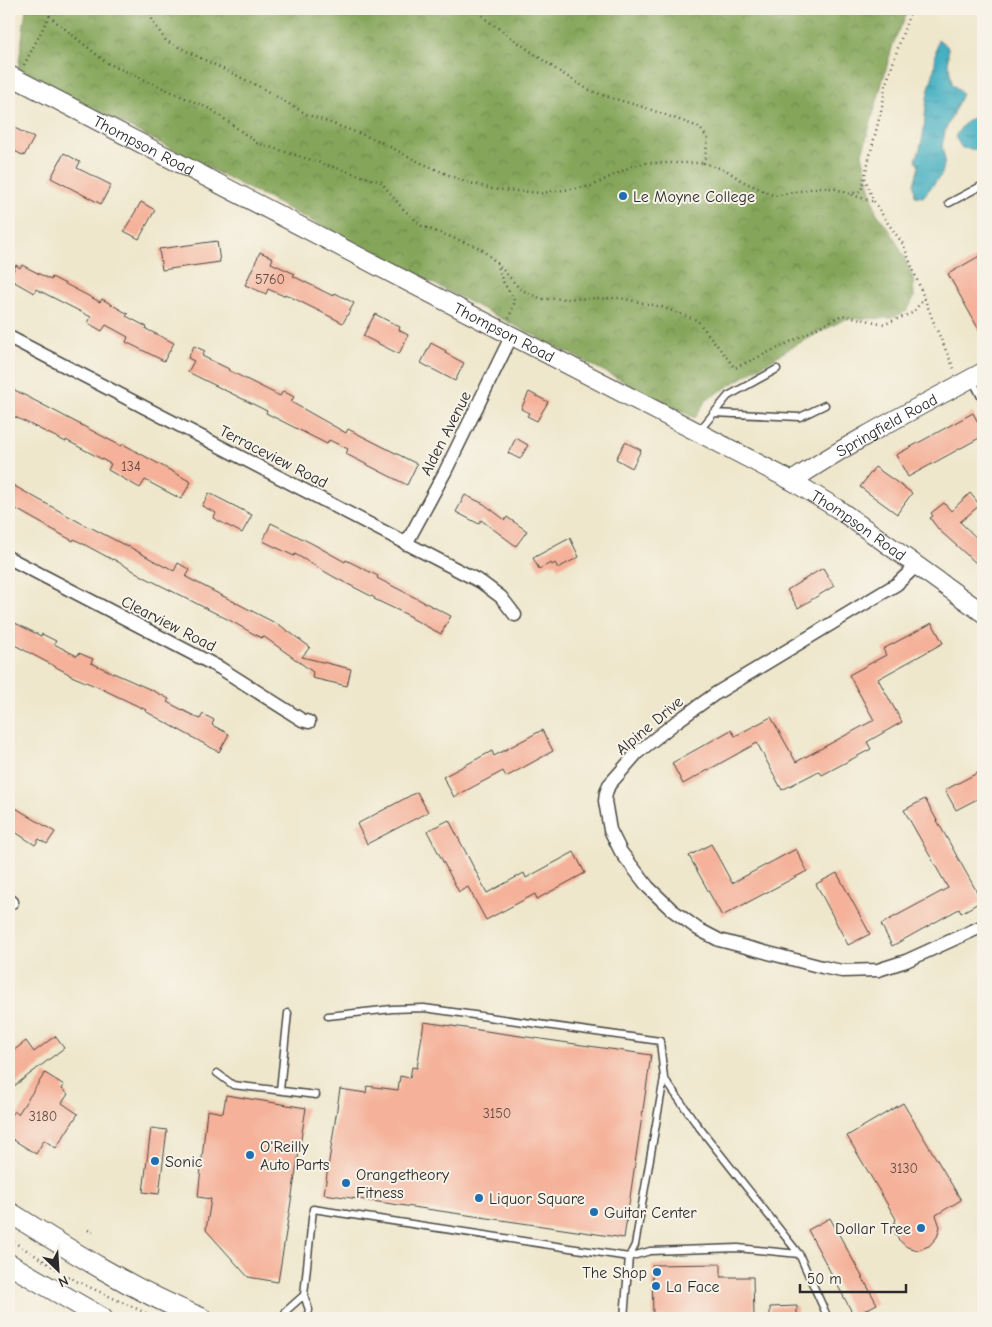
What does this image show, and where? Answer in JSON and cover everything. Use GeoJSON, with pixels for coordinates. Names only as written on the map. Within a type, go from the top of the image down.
{"type":"FeatureCollection","features":[{"type":"Feature","properties":{"kind":"main road"},"geometry":{"type":"LineString","coordinates":[[9,1212],[92,1263],[153,1297],[201,1318]]}},
{"type":"Feature","properties":{"kind":"main road"},"geometry":{"type":"LineString","coordinates":[[9,1264],[102,1318]]}},
{"type":"Feature","properties":{"kind":"street","name":"Thompson Road"},"geometry":{"type":"LineString","coordinates":[[13,77],[509,333],[792,482],[838,509],[983,613]]}},
{"type":"Feature","properties":{"kind":"street","name":"Alden Avenue"},"geometry":{"type":"LineString","coordinates":[[406,544],[444,472],[509,333]]}},
{"type":"Feature","properties":{"kind":"street","name":"Terraceview Road"},"geometry":{"type":"LineString","coordinates":[[9,337],[481,582],[501,597],[515,615]]}},
{"type":"Feature","properties":{"kind":"street","name":"Springfield Road"},"geometry":{"type":"LineString","coordinates":[[792,482],[877,430],[972,378]]}},
{"type":"Feature","properties":{"kind":"street","name":"Clearview Road"},"geometry":{"type":"LineString","coordinates":[[9,558],[220,668],[302,720],[310,722]]}},
{"type":"Feature","properties":{"kind":"street","name":"Alpine Drive"},"geometry":{"type":"LineString","coordinates":[[917,565],[897,584],[715,694],[637,753],[609,785],[606,793],[605,801],[610,830],[621,852],[648,887],[672,910],[698,929],[719,940],[822,968],[878,970],[906,961],[983,926]]}},
{"type":"Feature","properties":{"kind":"lane"},"geometry":{"type":"LineString","coordinates":[[949,203],[983,185]]}},
{"type":"Feature","properties":{"kind":"lane"},"geometry":{"type":"LineString","coordinates":[[698,432],[728,396],[777,369]]}},
{"type":"Feature","properties":{"kind":"lane"},"geometry":{"type":"LineString","coordinates":[[972,378],[983,401]]}},
{"type":"Feature","properties":{"kind":"lane"},"geometry":{"type":"LineString","coordinates":[[713,413],[800,417],[825,405]]}},
{"type":"Feature","properties":{"kind":"lane"},"geometry":{"type":"LineString","coordinates":[[328,1016],[392,1009],[424,1008],[660,1042],[664,1078],[635,1245],[629,1257],[624,1318]]}},
{"type":"Feature","properties":{"kind":"lane"},"geometry":{"type":"LineString","coordinates":[[280,1090],[288,1013]]}},
{"type":"Feature","properties":{"kind":"lane"},"geometry":{"type":"LineString","coordinates":[[217,1073],[233,1085],[316,1095]]}},
{"type":"Feature","properties":{"kind":"lane"},"geometry":{"type":"LineString","coordinates":[[664,1078],[695,1122],[799,1254],[828,1318]]}},
{"type":"Feature","properties":{"kind":"lane"},"geometry":{"type":"LineString","coordinates":[[307,1318],[309,1310],[304,1295],[313,1209],[629,1257],[650,1250],[731,1248],[799,1254]]}},
{"type":"Feature","properties":{"kind":"lane"},"geometry":{"type":"LineString","coordinates":[[284,1318],[286,1310],[304,1295]]}},
{"type":"Feature","properties":{"kind":"path"},"geometry":{"type":"LineString","coordinates":[[13,77],[53,9]]}},
{"type":"Feature","properties":{"kind":"path"},"geometry":{"type":"LineString","coordinates":[[149,9],[153,22],[166,41],[262,88],[306,114],[377,140],[419,162],[460,180],[492,189],[542,193],[592,186],[632,166],[647,163],[704,163],[726,170],[742,181],[775,196],[821,187],[836,189],[875,202]]}},
{"type":"Feature","properties":{"kind":"path"},"geometry":{"type":"LineString","coordinates":[[476,9],[488,21],[587,89],[700,127],[708,139],[704,163]]}},
{"type":"Feature","properties":{"kind":"path"},"geometry":{"type":"LineString","coordinates":[[850,194],[861,191],[883,103],[885,87],[912,9]]}},
{"type":"Feature","properties":{"kind":"path"},"geometry":{"type":"LineString","coordinates":[[49,16],[107,63],[212,110],[257,143],[382,182],[402,208],[422,226],[480,248],[496,262],[520,289],[542,299],[620,298],[662,307],[697,320],[735,368],[842,315],[885,324],[912,313],[925,298]]}},
{"type":"Feature","properties":{"kind":"path"},"geometry":{"type":"LineString","coordinates":[[865,178],[875,202],[904,244],[936,328],[972,378]]}},
{"type":"Feature","properties":{"kind":"path"},"geometry":{"type":"LineString","coordinates":[[496,262],[502,280],[515,301],[509,333]]}},
{"type":"Feature","properties":{"kind":"path"},"geometry":{"type":"LineString","coordinates":[[88,1230],[93,1232]]}},
{"type":"Feature","properties":{"kind":"path"},"geometry":{"type":"LineString","coordinates":[[9,1239],[76,1281],[150,1315]]}},
{"type":"Feature","properties":{"kind":"green space","name":"Le Moyne College"},"geometry":{"type":"Polygon","coordinates":[[[26,9],[909,9],[893,44],[862,154],[876,212],[894,237],[904,257],[913,278],[914,297],[907,311],[891,318],[845,319],[792,347],[706,400],[695,418],[18,70],[26,9]]]}},
{"type":"Feature","properties":{"kind":"water"},"geometry":{"type":"Polygon","coordinates":[[[938,39],[948,47],[948,61],[952,83],[962,94],[945,131],[942,146],[945,160],[942,174],[923,197],[915,196],[914,184],[919,167],[916,159],[922,142],[927,98],[934,73],[938,39]]]}},
{"type":"Feature","properties":{"kind":"water"},"geometry":{"type":"Polygon","coordinates":[[[983,116],[983,148],[980,150],[962,148],[955,137],[963,125],[970,119],[983,116]]]}},
{"type":"Feature","properties":{"kind":"building"},"geometry":{"type":"Polygon","coordinates":[[[9,125],[34,138],[24,156],[9,148],[9,125]]]}},
{"type":"Feature","properties":{"kind":"building"},"geometry":{"type":"Polygon","coordinates":[[[64,153],[80,162],[77,168],[111,185],[101,204],[51,178],[64,153]]]}},
{"type":"Feature","properties":{"kind":"building"},"geometry":{"type":"Polygon","coordinates":[[[141,202],[155,210],[139,239],[124,231],[141,202]]]}},
{"type":"Feature","properties":{"kind":"building"},"geometry":{"type":"Polygon","coordinates":[[[217,241],[220,262],[162,270],[159,249],[217,241]]]}},
{"type":"Feature","properties":{"kind":"building"},"geometry":{"type":"Polygon","coordinates":[[[260,252],[273,258],[271,263],[295,274],[293,276],[333,296],[335,293],[354,303],[343,323],[285,294],[284,296],[268,289],[266,294],[245,285],[260,252]]]}},
{"type":"Feature","properties":{"kind":"building"},"geometry":{"type":"Polygon","coordinates":[[[983,254],[983,337],[948,274],[983,254]]]}},
{"type":"Feature","properties":{"kind":"building"},"geometry":{"type":"Polygon","coordinates":[[[16,265],[20,268],[22,265],[51,280],[52,277],[100,302],[102,299],[128,314],[126,316],[147,327],[146,329],[174,343],[164,361],[126,342],[128,337],[106,325],[102,331],[88,323],[91,317],[36,289],[34,293],[9,279],[16,265]]]}},
{"type":"Feature","properties":{"kind":"building"},"geometry":{"type":"Polygon","coordinates":[[[375,314],[400,327],[399,330],[408,335],[399,354],[363,336],[375,314]]]}},
{"type":"Feature","properties":{"kind":"building"},"geometry":{"type":"Polygon","coordinates":[[[431,343],[464,363],[455,381],[421,363],[431,343]]]}},
{"type":"Feature","properties":{"kind":"building"},"geometry":{"type":"Polygon","coordinates":[[[194,346],[205,351],[202,356],[228,370],[280,396],[283,391],[294,397],[291,402],[346,433],[348,429],[417,464],[407,485],[346,454],[348,449],[329,440],[327,444],[266,413],[267,411],[188,372],[194,361],[188,358],[194,346]]]}},
{"type":"Feature","properties":{"kind":"building"},"geometry":{"type":"Polygon","coordinates":[[[9,387],[121,446],[123,444],[191,482],[181,499],[145,480],[140,488],[108,470],[111,464],[66,440],[66,442],[9,414],[9,387]]]}},
{"type":"Feature","properties":{"kind":"building"},"geometry":{"type":"Polygon","coordinates":[[[529,392],[548,402],[537,421],[527,416],[529,413],[521,409],[529,392]]]}},
{"type":"Feature","properties":{"kind":"building"},"geometry":{"type":"Polygon","coordinates":[[[973,413],[983,432],[983,436],[908,477],[896,455],[973,413]]]}},
{"type":"Feature","properties":{"kind":"building"},"geometry":{"type":"Polygon","coordinates":[[[516,438],[528,445],[520,459],[508,453],[516,438]]]}},
{"type":"Feature","properties":{"kind":"building"},"geometry":{"type":"Polygon","coordinates":[[[625,442],[641,450],[632,468],[616,459],[625,442]]]}},
{"type":"Feature","properties":{"kind":"building"},"geometry":{"type":"Polygon","coordinates":[[[875,467],[912,493],[897,514],[860,487],[875,467]]]}},
{"type":"Feature","properties":{"kind":"building"},"geometry":{"type":"Polygon","coordinates":[[[9,483],[165,567],[174,571],[178,563],[190,570],[186,577],[281,626],[310,647],[302,657],[351,669],[347,686],[312,678],[313,672],[263,636],[261,638],[113,559],[74,539],[73,541],[9,505],[9,483]]]}},
{"type":"Feature","properties":{"kind":"building"},"geometry":{"type":"Polygon","coordinates":[[[209,493],[252,515],[242,533],[213,518],[216,513],[202,506],[209,493]]]}},
{"type":"Feature","properties":{"kind":"building"},"geometry":{"type":"Polygon","coordinates":[[[970,493],[980,505],[960,522],[983,544],[983,555],[976,563],[939,530],[930,518],[933,516],[931,513],[944,503],[951,511],[970,493]]]}},
{"type":"Feature","properties":{"kind":"building"},"geometry":{"type":"Polygon","coordinates":[[[465,495],[484,504],[505,520],[507,517],[527,531],[516,546],[481,520],[479,524],[456,512],[465,495]]]}},
{"type":"Feature","properties":{"kind":"building"},"geometry":{"type":"Polygon","coordinates":[[[271,523],[345,562],[346,560],[378,576],[377,578],[451,616],[441,634],[412,617],[374,599],[295,554],[294,556],[263,541],[271,523]]]}},
{"type":"Feature","properties":{"kind":"building"},"geometry":{"type":"Polygon","coordinates":[[[570,538],[579,557],[558,568],[555,563],[552,565],[551,563],[539,569],[533,558],[570,538]]]}},
{"type":"Feature","properties":{"kind":"building"},"geometry":{"type":"Polygon","coordinates":[[[823,568],[834,586],[798,608],[787,590],[823,568]]]}},
{"type":"Feature","properties":{"kind":"building"},"geometry":{"type":"Polygon","coordinates":[[[9,620],[41,636],[42,634],[56,641],[54,644],[77,656],[79,653],[93,659],[91,663],[156,692],[169,699],[167,702],[200,719],[203,714],[214,720],[212,725],[229,734],[219,752],[146,710],[69,675],[9,642],[9,620]]]}},
{"type":"Feature","properties":{"kind":"building"},"geometry":{"type":"Polygon","coordinates":[[[932,623],[943,643],[878,679],[902,722],[867,742],[871,749],[822,775],[819,771],[782,790],[757,743],[683,784],[672,763],[731,730],[735,736],[771,717],[796,762],[874,720],[849,675],[886,655],[883,649],[932,623]]]}},
{"type":"Feature","properties":{"kind":"building"},"geometry":{"type":"Polygon","coordinates":[[[542,730],[553,751],[506,777],[503,771],[454,797],[443,777],[492,751],[494,756],[542,730]]]}},
{"type":"Feature","properties":{"kind":"building"},"geometry":{"type":"Polygon","coordinates":[[[983,770],[983,796],[956,810],[945,790],[983,770]]]}},
{"type":"Feature","properties":{"kind":"building"},"geometry":{"type":"Polygon","coordinates":[[[417,792],[428,812],[367,844],[357,824],[417,792]]]}},
{"type":"Feature","properties":{"kind":"building"},"geometry":{"type":"Polygon","coordinates":[[[925,799],[982,901],[961,913],[959,909],[892,946],[881,924],[948,888],[904,810],[925,799]]]}},
{"type":"Feature","properties":{"kind":"building"},"geometry":{"type":"Polygon","coordinates":[[[9,804],[55,832],[47,844],[39,839],[35,845],[9,828],[9,804]]]}},
{"type":"Feature","properties":{"kind":"building"},"geometry":{"type":"Polygon","coordinates":[[[449,820],[487,893],[524,873],[526,878],[574,852],[585,873],[537,899],[535,894],[486,920],[468,887],[459,892],[427,831],[449,820]]]}},
{"type":"Feature","properties":{"kind":"building"},"geometry":{"type":"Polygon","coordinates":[[[711,844],[732,883],[796,849],[807,871],[722,916],[689,856],[711,844]]]}},
{"type":"Feature","properties":{"kind":"building"},"geometry":{"type":"Polygon","coordinates":[[[837,873],[870,934],[848,945],[816,884],[837,873]]]}},
{"type":"Feature","properties":{"kind":"building"},"geometry":{"type":"Polygon","coordinates":[[[424,1022],[651,1055],[624,1238],[324,1194],[340,1089],[366,1093],[367,1086],[398,1090],[400,1076],[410,1078],[412,1067],[417,1068],[424,1022]]]}},
{"type":"Feature","properties":{"kind":"building"},"geometry":{"type":"Polygon","coordinates":[[[55,1036],[64,1048],[9,1090],[9,1054],[26,1041],[34,1052],[55,1036]]]}},
{"type":"Feature","properties":{"kind":"building"},"geometry":{"type":"Polygon","coordinates":[[[45,1073],[64,1085],[62,1089],[68,1094],[62,1103],[78,1114],[56,1148],[44,1140],[36,1154],[9,1137],[9,1118],[14,1111],[18,1114],[45,1073]]]}},
{"type":"Feature","properties":{"kind":"building","name":"O'Reilly Auto Parts"},"geometry":{"type":"Polygon","coordinates":[[[226,1095],[306,1108],[278,1282],[248,1277],[206,1230],[211,1199],[198,1197],[207,1110],[223,1113],[226,1095]]]}},
{"type":"Feature","properties":{"kind":"building"},"geometry":{"type":"Polygon","coordinates":[[[903,1103],[961,1200],[936,1215],[940,1227],[937,1237],[929,1246],[918,1250],[907,1247],[898,1239],[893,1228],[896,1219],[847,1136],[903,1103]]]}},
{"type":"Feature","properties":{"kind":"building","name":"Sonic"},"geometry":{"type":"Polygon","coordinates":[[[151,1128],[167,1130],[159,1194],[143,1192],[151,1128]]]}},
{"type":"Feature","properties":{"kind":"building"},"geometry":{"type":"Polygon","coordinates":[[[830,1218],[877,1304],[854,1316],[808,1230],[830,1218]]]}},
{"type":"Feature","properties":{"kind":"building"},"geometry":{"type":"Polygon","coordinates":[[[721,1264],[721,1277],[753,1277],[754,1317],[653,1318],[652,1265],[721,1264]]]}},
{"type":"Feature","properties":{"kind":"building"},"geometry":{"type":"Polygon","coordinates":[[[797,1306],[797,1318],[770,1318],[770,1307],[797,1306]]]}},
{"type":"Feature","properties":{"kind":"place","name":"Le Moyne College"},"geometry":{"type":"Point","coordinates":[623,196]}},
{"type":"Feature","properties":{"kind":"place","name":"O'Reilly Auto Parts"},"geometry":{"type":"Point","coordinates":[250,1155]}},
{"type":"Feature","properties":{"kind":"place","name":"Sonic"},"geometry":{"type":"Point","coordinates":[155,1161]}},
{"type":"Feature","properties":{"kind":"place","name":"Orangetheory Fitness"},"geometry":{"type":"Point","coordinates":[346,1183]}},
{"type":"Feature","properties":{"kind":"place","name":"Liquor Square"},"geometry":{"type":"Point","coordinates":[479,1198]}},
{"type":"Feature","properties":{"kind":"place","name":"Guitar Center"},"geometry":{"type":"Point","coordinates":[594,1212]}},
{"type":"Feature","properties":{"kind":"place","name":"Dollar Tree"},"geometry":{"type":"Point","coordinates":[921,1228]}},
{"type":"Feature","properties":{"kind":"place","name":"The Shop"},"geometry":{"type":"Point","coordinates":[657,1272]}},
{"type":"Feature","properties":{"kind":"place","name":"La Face"},"geometry":{"type":"Point","coordinates":[656,1286]}}]}
